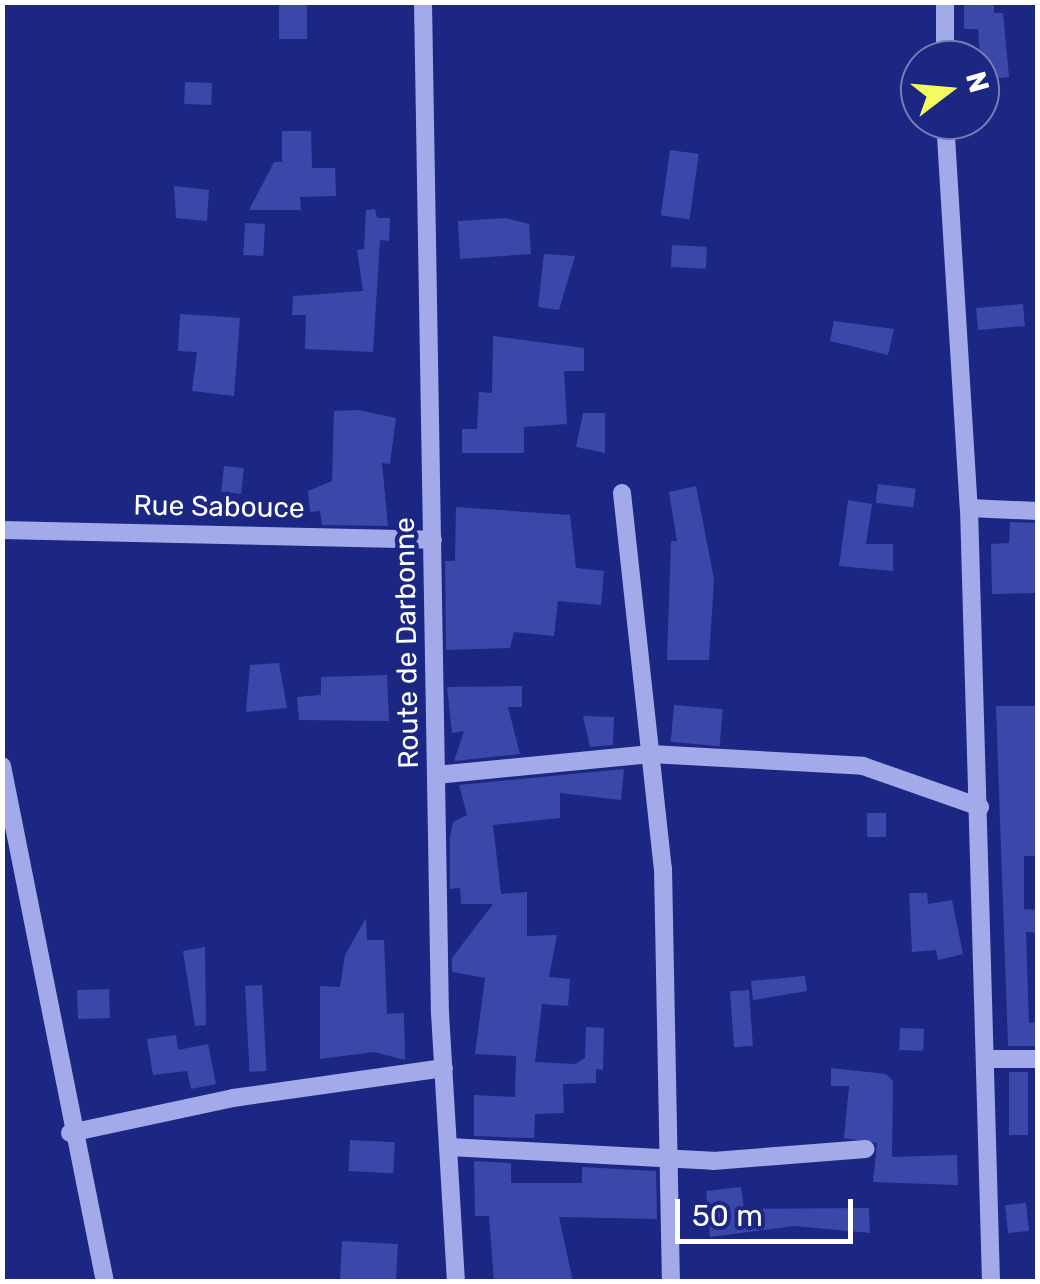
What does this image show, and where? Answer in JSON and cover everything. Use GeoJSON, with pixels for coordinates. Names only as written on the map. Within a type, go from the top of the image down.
{"type":"FeatureCollection","features":[{"type":"Feature","properties":{"kind":"street","name":"Route de Darbonne"},"geometry":{"type":"LineString","coordinates":[[424,2],[436,775],[444,1068],[456,1282]]}},
{"type":"Feature","properties":{"kind":"street"},"geometry":{"type":"LineString","coordinates":[[945,40],[946,2]]}},
{"type":"Feature","properties":{"kind":"street"},"geometry":{"type":"LineString","coordinates":[[946,140],[970,508],[989,1059],[991,1282]]}},
{"type":"Feature","properties":{"kind":"street"},"geometry":{"type":"LineString","coordinates":[[622,493],[662,868],[671,1282]]}},
{"type":"Feature","properties":{"kind":"street"},"geometry":{"type":"LineString","coordinates":[[970,508],[1038,511]]}},
{"type":"Feature","properties":{"kind":"street","name":"Rue Sabouce"},"geometry":{"type":"LineString","coordinates":[[2,530],[433,540]]}},
{"type":"Feature","properties":{"kind":"street"},"geometry":{"type":"LineString","coordinates":[[436,775],[652,754],[864,766],[980,807]]}},
{"type":"Feature","properties":{"kind":"street"},"geometry":{"type":"LineString","coordinates":[[2,766],[70,1133],[105,1282]]}},
{"type":"Feature","properties":{"kind":"street"},"geometry":{"type":"LineString","coordinates":[[989,1059],[1038,1059]]}},
{"type":"Feature","properties":{"kind":"street"},"geometry":{"type":"LineString","coordinates":[[70,1133],[233,1098],[444,1068]]}},
{"type":"Feature","properties":{"kind":"street"},"geometry":{"type":"LineString","coordinates":[[449,1148],[668,1158],[866,1149]]}},
{"type":"Feature","properties":{"kind":"building"},"geometry":{"type":"Polygon","coordinates":[[[964,2],[994,2],[994,13],[1003,13],[1009,77],[1000,78],[1000,40],[979,40],[978,29],[964,29],[964,2]]]}},
{"type":"Feature","properties":{"kind":"building"},"geometry":{"type":"Polygon","coordinates":[[[279,3],[307,3],[307,39],[279,39],[279,3]]]}},
{"type":"Feature","properties":{"kind":"building"},"geometry":{"type":"Polygon","coordinates":[[[185,82],[212,83],[211,105],[184,104],[185,82]]]}},
{"type":"Feature","properties":{"kind":"building"},"geometry":{"type":"Polygon","coordinates":[[[282,131],[311,131],[312,168],[335,168],[336,196],[300,197],[301,210],[249,210],[274,162],[282,162],[282,131]]]}},
{"type":"Feature","properties":{"kind":"building"},"geometry":{"type":"Polygon","coordinates":[[[670,150],[699,154],[690,219],[661,215],[670,150]]]}},
{"type":"Feature","properties":{"kind":"building"},"geometry":{"type":"Polygon","coordinates":[[[174,186],[209,190],[207,221],[176,218],[174,186]]]}},
{"type":"Feature","properties":{"kind":"building"},"geometry":{"type":"Polygon","coordinates":[[[375,209],[377,218],[390,218],[389,241],[380,240],[373,352],[305,349],[306,315],[292,315],[293,296],[363,291],[357,250],[364,249],[366,210],[375,209]]]}},
{"type":"Feature","properties":{"kind":"building"},"geometry":{"type":"Polygon","coordinates":[[[506,218],[529,224],[531,254],[460,259],[458,221],[506,218]]]}},
{"type":"Feature","properties":{"kind":"building"},"geometry":{"type":"Polygon","coordinates":[[[245,223],[265,224],[263,256],[243,255],[245,223]]]}},
{"type":"Feature","properties":{"kind":"building"},"geometry":{"type":"Polygon","coordinates":[[[672,245],[707,247],[706,269],[671,267],[672,245]]]}},
{"type":"Feature","properties":{"kind":"building"},"geometry":{"type":"Polygon","coordinates":[[[544,254],[575,256],[559,310],[538,307],[544,254]]]}},
{"type":"Feature","properties":{"kind":"building"},"geometry":{"type":"Polygon","coordinates":[[[1023,304],[1025,326],[978,330],[976,308],[1023,304]]]}},
{"type":"Feature","properties":{"kind":"building"},"geometry":{"type":"Polygon","coordinates":[[[180,314],[240,318],[234,396],[192,391],[197,352],[178,351],[180,314]]]}},
{"type":"Feature","properties":{"kind":"building"},"geometry":{"type":"Polygon","coordinates":[[[834,321],[894,329],[888,355],[830,341],[834,321]]]}},
{"type":"Feature","properties":{"kind":"building"},"geometry":{"type":"Polygon","coordinates":[[[493,336],[584,348],[584,371],[564,371],[567,424],[524,427],[524,453],[462,453],[462,429],[477,429],[479,392],[492,393],[493,336]]]}},
{"type":"Feature","properties":{"kind":"building"},"geometry":{"type":"Polygon","coordinates":[[[359,410],[396,418],[390,464],[382,463],[388,526],[322,525],[320,511],[310,512],[308,491],[332,481],[334,411],[359,410]]]}},
{"type":"Feature","properties":{"kind":"building"},"geometry":{"type":"Polygon","coordinates":[[[583,413],[605,413],[605,453],[576,447],[583,413]]]}},
{"type":"Feature","properties":{"kind":"building"},"geometry":{"type":"Polygon","coordinates":[[[224,466],[244,468],[241,494],[221,492],[224,466]]]}},
{"type":"Feature","properties":{"kind":"building"},"geometry":{"type":"Polygon","coordinates":[[[878,484],[916,489],[913,507],[876,503],[878,484]]]}},
{"type":"Feature","properties":{"kind":"building"},"geometry":{"type":"Polygon","coordinates":[[[696,486],[714,579],[709,660],[667,660],[671,541],[677,541],[669,492],[696,486]]]}},
{"type":"Feature","properties":{"kind":"building"},"geometry":{"type":"Polygon","coordinates":[[[848,500],[872,504],[866,544],[893,544],[893,571],[839,566],[848,500]]]}},
{"type":"Feature","properties":{"kind":"building"},"geometry":{"type":"Polygon","coordinates":[[[456,507],[570,515],[576,568],[604,571],[601,605],[558,601],[554,636],[514,632],[510,648],[446,650],[445,561],[455,561],[456,507]]]}},
{"type":"Feature","properties":{"kind":"building"},"geometry":{"type":"Polygon","coordinates":[[[1010,522],[1038,523],[1038,593],[992,594],[991,544],[1009,543],[1010,522]]]}},
{"type":"Feature","properties":{"kind":"building"},"geometry":{"type":"Polygon","coordinates":[[[279,663],[287,708],[246,712],[250,665],[279,663]]]}},
{"type":"Feature","properties":{"kind":"building"},"geometry":{"type":"Polygon","coordinates":[[[387,675],[389,721],[299,720],[297,697],[321,695],[321,677],[387,675]]]}},
{"type":"Feature","properties":{"kind":"building"},"geometry":{"type":"Polygon","coordinates":[[[522,686],[522,707],[508,707],[520,754],[454,761],[464,731],[452,733],[447,687],[522,686]]]}},
{"type":"Feature","properties":{"kind":"building"},"geometry":{"type":"Polygon","coordinates":[[[674,705],[723,709],[720,746],[671,742],[674,705]]]}},
{"type":"Feature","properties":{"kind":"building"},"geometry":{"type":"Polygon","coordinates":[[[996,706],[1038,706],[1038,856],[1024,856],[1024,909],[1038,910],[1038,933],[1026,932],[1029,1023],[1038,1022],[1038,1046],[1008,1046],[996,706]]]}},
{"type":"Feature","properties":{"kind":"building"},"geometry":{"type":"Polygon","coordinates":[[[583,716],[614,717],[613,745],[590,747],[583,716]]]}},
{"type":"Feature","properties":{"kind":"building"},"geometry":{"type":"Polygon","coordinates":[[[624,769],[621,800],[560,793],[560,818],[493,825],[501,894],[527,892],[527,936],[557,935],[549,977],[570,979],[568,1006],[542,1004],[535,1062],[575,1064],[585,1058],[586,1027],[604,1028],[603,1070],[596,1069],[596,1083],[563,1084],[564,1113],[535,1114],[534,1138],[474,1136],[474,1095],[515,1097],[516,1056],[475,1054],[485,978],[452,972],[452,958],[493,904],[461,904],[460,888],[450,889],[453,822],[467,815],[459,785],[624,769]]]}},
{"type":"Feature","properties":{"kind":"building"},"geometry":{"type":"Polygon","coordinates":[[[867,813],[886,813],[886,837],[867,837],[867,813]]]}},
{"type":"Feature","properties":{"kind":"building"},"geometry":{"type":"Polygon","coordinates":[[[909,893],[927,893],[928,904],[952,900],[963,954],[938,960],[936,950],[912,952],[909,893]]]}},
{"type":"Feature","properties":{"kind":"building"},"geometry":{"type":"Polygon","coordinates":[[[366,918],[367,940],[384,940],[387,1014],[404,1013],[405,1060],[374,1052],[320,1059],[320,986],[340,987],[345,955],[366,918]]]}},
{"type":"Feature","properties":{"kind":"building"},"geometry":{"type":"Polygon","coordinates":[[[205,947],[206,1025],[195,1026],[183,951],[205,947]]]}},
{"type":"Feature","properties":{"kind":"building"},"geometry":{"type":"Polygon","coordinates":[[[805,976],[807,991],[753,1000],[751,981],[805,976]]]}},
{"type":"Feature","properties":{"kind":"building"},"geometry":{"type":"Polygon","coordinates":[[[262,985],[267,1071],[250,1072],[245,986],[262,985]]]}},
{"type":"Feature","properties":{"kind":"building"},"geometry":{"type":"Polygon","coordinates":[[[109,989],[110,1018],[78,1019],[77,990],[109,989]]]}},
{"type":"Feature","properties":{"kind":"building"},"geometry":{"type":"Polygon","coordinates":[[[749,990],[753,1046],[734,1047],[730,991],[749,990]]]}},
{"type":"Feature","properties":{"kind":"building"},"geometry":{"type":"Polygon","coordinates":[[[900,1028],[924,1029],[923,1051],[899,1050],[900,1028]]]}},
{"type":"Feature","properties":{"kind":"building"},"geometry":{"type":"Polygon","coordinates":[[[176,1035],[178,1050],[208,1044],[216,1084],[191,1089],[187,1071],[153,1075],[147,1039],[176,1035]]]}},
{"type":"Feature","properties":{"kind":"building"},"geometry":{"type":"Polygon","coordinates":[[[831,1068],[886,1074],[893,1081],[892,1157],[957,1155],[958,1185],[873,1182],[877,1143],[844,1138],[849,1086],[831,1086],[831,1068]]]}},
{"type":"Feature","properties":{"kind":"building"},"geometry":{"type":"Polygon","coordinates":[[[1009,1072],[1028,1072],[1028,1135],[1009,1135],[1009,1072]]]}},
{"type":"Feature","properties":{"kind":"building"},"geometry":{"type":"Polygon","coordinates":[[[350,1140],[395,1142],[393,1173],[348,1171],[350,1140]]]}},
{"type":"Feature","properties":{"kind":"building"},"geometry":{"type":"Polygon","coordinates":[[[474,1161],[511,1163],[511,1183],[582,1183],[582,1167],[656,1171],[657,1219],[559,1217],[573,1282],[494,1282],[489,1216],[475,1216],[474,1161]]]}},
{"type":"Feature","properties":{"kind":"building"},"geometry":{"type":"Polygon","coordinates":[[[741,1187],[744,1209],[869,1208],[870,1233],[794,1226],[710,1237],[706,1191],[741,1187]]]}},
{"type":"Feature","properties":{"kind":"building"},"geometry":{"type":"Polygon","coordinates":[[[1026,1203],[1029,1231],[1008,1233],[1005,1205],[1026,1203]]]}},
{"type":"Feature","properties":{"kind":"building"},"geometry":{"type":"Polygon","coordinates":[[[342,1241],[398,1244],[396,1282],[340,1279],[342,1241]]]}}]}
